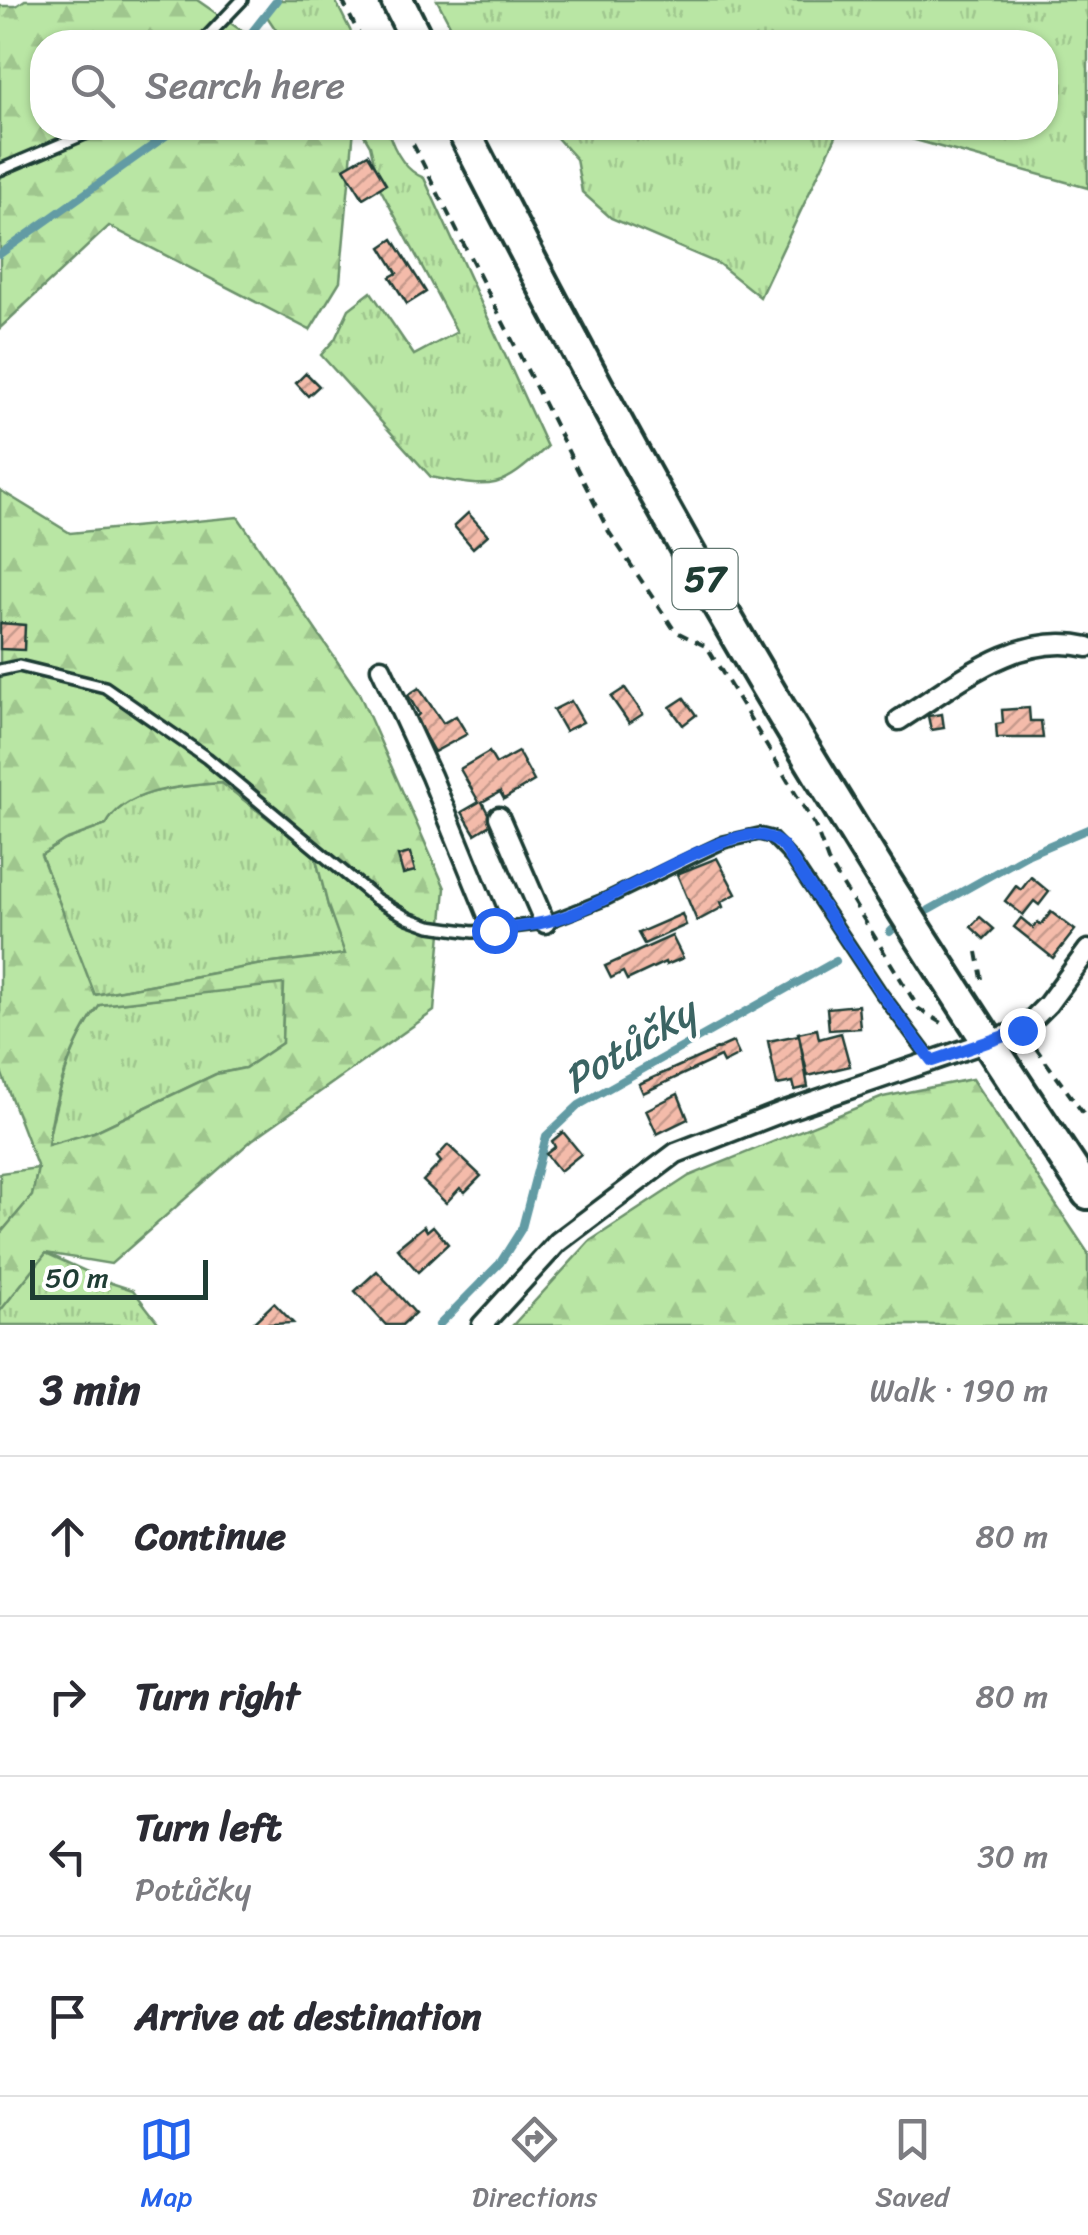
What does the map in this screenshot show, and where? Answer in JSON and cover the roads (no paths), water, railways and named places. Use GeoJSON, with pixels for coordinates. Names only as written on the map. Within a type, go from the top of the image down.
{"type":"FeatureCollection","features":[{"type":"Feature","properties":{"kind":"main road"},"geometry":{"type":"LineString","coordinates":[[397,0],[412,30]]}},
{"type":"Feature","properties":{"kind":"main road","name":"57"},"geometry":{"type":"LineString","coordinates":[[468,140],[564,326],[734,632],[853,827],[975,1045],[1088,1193]]}},
{"type":"Feature","properties":{"kind":"street"},"geometry":{"type":"LineString","coordinates":[[899,720],[1006,653],[1041,646],[1088,647]]}},
{"type":"Feature","properties":{"kind":"street"},"geometry":{"type":"LineString","coordinates":[[381,668],[431,776],[494,930]]}},
{"type":"Feature","properties":{"kind":"street"},"geometry":{"type":"LineString","coordinates":[[499,817],[545,923]]}},
{"type":"Feature","properties":{"kind":"street"},"geometry":{"type":"LineString","coordinates":[[482,1325],[558,1242],[676,1153],[1022,1030],[1048,1004],[1088,950]]}},
{"type":"Feature","properties":{"kind":"lane"},"geometry":{"type":"LineString","coordinates":[[213,30],[242,0]]}},
{"type":"Feature","properties":{"kind":"lane"},"geometry":{"type":"LineString","coordinates":[[0,170],[71,140]]}},
{"type":"Feature","properties":{"kind":"lane"},"geometry":{"type":"LineString","coordinates":[[0,670],[19,666],[105,687],[207,758],[376,900],[430,926],[473,932],[545,923],[606,900],[724,842],[759,834],[771,837],[792,859],[881,993],[932,1061]]}},
{"type":"Feature","properties":{"kind":"waterway"},"geometry":{"type":"LineString","coordinates":[[253,30],[277,0]]}},
{"type":"Feature","properties":{"kind":"waterway"},"geometry":{"type":"LineString","coordinates":[[0,254],[160,140]]}},
{"type":"Feature","properties":{"kind":"waterway","name":"Potůčky"},"geometry":{"type":"LineString","coordinates":[[929,910],[1029,854],[1088,829]]}},
{"type":"Feature","properties":{"kind":"waterway","name":"Potůčky"},"geometry":{"type":"LineString","coordinates":[[439,1325],[500,1263],[522,1228],[546,1136],[579,1105],[836,961]]}}]}
